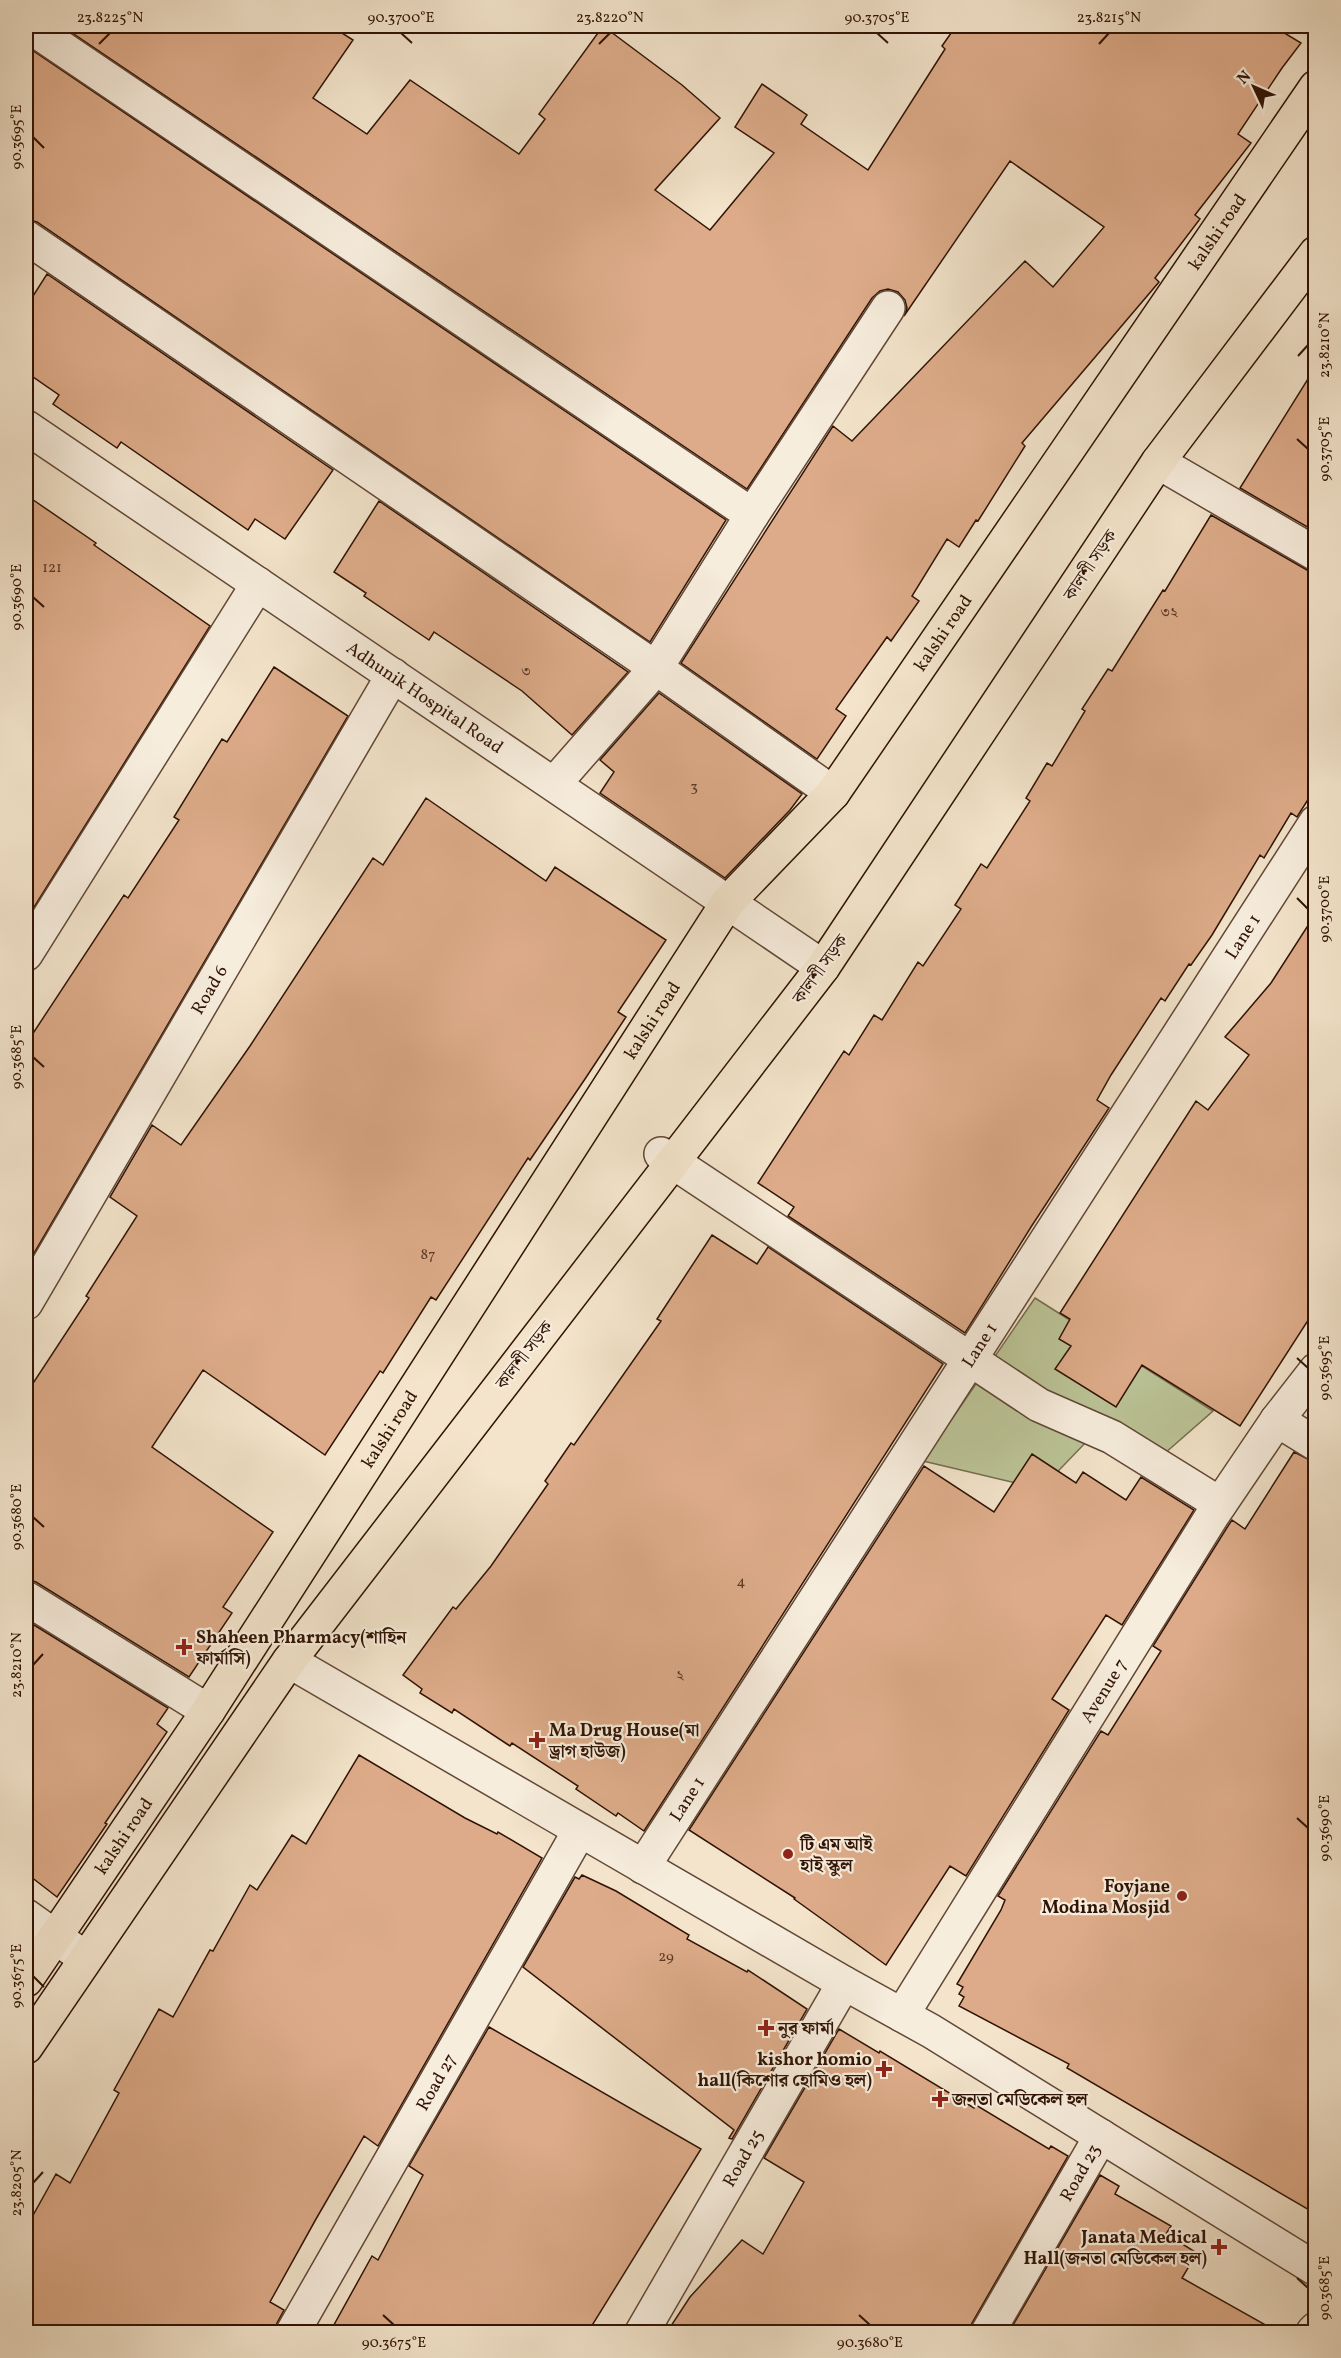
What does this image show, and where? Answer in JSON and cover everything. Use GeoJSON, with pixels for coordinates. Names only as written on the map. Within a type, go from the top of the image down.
{"type":"FeatureCollection","features":[{"type":"Feature","properties":{"kind":"main road","name":"kalshi road"},"geometry":{"type":"LineString","coordinates":[[26,1980],[208,1712],[728,902],[833,793],[1316,87]]}},
{"type":"Feature","properties":{"kind":"main road","name":"কালশী সড়ক"},"geometry":{"type":"LineString","coordinates":[[85,1958],[289,1661],[823,967],[1158,462],[1316,253]]}},
{"type":"Feature","properties":{"kind":"main road"},"geometry":{"type":"LineString","coordinates":[[26,2047],[85,1958]]}},
{"type":"Feature","properties":{"kind":"street"},"geometry":{"type":"LineString","coordinates":[[29,26],[752,515]]}},
{"type":"Feature","properties":{"kind":"street"},"geometry":{"type":"LineString","coordinates":[[26,237],[656,668],[833,793]]}},
{"type":"Feature","properties":{"kind":"street"},"geometry":{"type":"LineString","coordinates":[[554,784],[656,668],[752,515],[888,309]]}},
{"type":"Feature","properties":{"kind":"street","name":"Adhunik Hospital Road"},"geometry":{"type":"LineString","coordinates":[[26,427],[823,967]]}},
{"type":"Feature","properties":{"kind":"street"},"geometry":{"type":"LineString","coordinates":[[1158,462],[1316,554]]}},
{"type":"Feature","properties":{"kind":"street"},"geometry":{"type":"LineString","coordinates":[[26,954],[258,584]]}},
{"type":"Feature","properties":{"kind":"street","name":"Road 6"},"geometry":{"type":"LineString","coordinates":[[26,1303],[393,675]]}},
{"type":"Feature","properties":{"kind":"street","name":"Lane 1"},"geometry":{"type":"LineString","coordinates":[[643,1867],[1316,822]]}},
{"type":"Feature","properties":{"kind":"street"},"geometry":{"type":"LineString","coordinates":[[661,1154],[1039,1405],[1112,1437],[1220,1504]]}},
{"type":"Feature","properties":{"kind":"street","name":"Avenue 7"},"geometry":{"type":"LineString","coordinates":[[902,2015],[1220,1504],[1277,1420],[1316,1370]]}},
{"type":"Feature","properties":{"kind":"street"},"geometry":{"type":"LineString","coordinates":[[1277,1420],[1316,1444]]}},
{"type":"Feature","properties":{"kind":"street"},"geometry":{"type":"LineString","coordinates":[[26,1598],[208,1712]]}},
{"type":"Feature","properties":{"kind":"street"},"geometry":{"type":"LineString","coordinates":[[289,1661],[902,2015],[1316,2268]]}},
{"type":"Feature","properties":{"kind":"street","name":"Road 27"},"geometry":{"type":"LineString","coordinates":[[293,2332],[580,1830]]}},
{"type":"Feature","properties":{"kind":"street"},"geometry":{"type":"LineString","coordinates":[[26,1916],[85,1958]]}},
{"type":"Feature","properties":{"kind":"street","name":"Road 25"},"geometry":{"type":"LineString","coordinates":[[642,2332],[844,1983]]}},
{"type":"Feature","properties":{"kind":"street","name":"Road 23"},"geometry":{"type":"LineString","coordinates":[[988,2332],[1101,2136]]}},
{"type":"Feature","properties":{"kind":"green space"},"geometry":{"type":"Polygon","coordinates":[[[1035,1298],[1213,1411],[1156,1461],[1088,1440],[1041,1489],[923,1461],[1035,1298]]]}},
{"type":"Feature","properties":{"kind":"building"},"geometry":{"type":"Polygon","coordinates":[[[62,26],[331,26],[353,40],[313,98],[367,134],[410,80],[519,154],[545,119],[539,114],[603,26],[682,85],[720,118],[655,190],[710,230],[774,153],[735,127],[762,84],[807,115],[801,124],[868,170],[945,49],[942,46],[956,26],[1273,26],[1301,43],[1238,134],[1251,143],[1195,215],[1200,219],[1155,278],[1159,282],[1022,443],[1025,446],[959,547],[947,539],[912,596],[919,601],[891,641],[887,637],[836,709],[846,716],[817,759],[681,663],[833,426],[852,441],[1025,261],[1053,287],[1104,227],[1010,161],[904,316],[907,308],[905,300],[898,292],[888,289],[880,291],[872,298],[747,489],[62,26]]]}},
{"type":"Feature","properties":{"kind":"building"},"geometry":{"type":"Polygon","coordinates":[[[26,46],[726,520],[650,642],[37,222],[26,219],[26,46]]]}},
{"type":"Feature","properties":{"kind":"building"},"geometry":{"type":"Polygon","coordinates":[[[47,274],[333,470],[285,539],[255,519],[248,530],[121,442],[117,448],[53,404],[59,395],[26,372],[26,307],[47,274]]]}},
{"type":"Feature","properties":{"kind":"building"},"geometry":{"type":"Polygon","coordinates":[[[1316,366],[1316,532],[1240,488],[1316,366]]]}},
{"type":"Feature","properties":{"kind":"building"},"geometry":{"type":"Polygon","coordinates":[[[26,495],[210,626],[26,920],[26,495]]]}},
{"type":"Feature","properties":{"kind":"building"},"geometry":{"type":"Polygon","coordinates":[[[379,501],[628,672],[572,735],[522,691],[434,632],[429,640],[364,596],[366,593],[334,572],[379,501]]]}},
{"type":"Feature","properties":{"kind":"building"},"geometry":{"type":"Polygon","coordinates":[[[1211,515],[1316,573],[1316,787],[1297,817],[1291,813],[1264,858],[1260,855],[1212,935],[1191,965],[1189,964],[1165,1001],[1161,998],[1111,1075],[1097,1100],[1109,1108],[965,1333],[788,1216],[794,1207],[758,1183],[844,1051],[849,1055],[874,1015],[882,1020],[918,962],[923,966],[961,909],[955,905],[981,864],[987,868],[1030,801],[1026,798],[1047,763],[1052,766],[1085,711],[1082,709],[1108,669],[1112,671],[1163,590],[1165,591],[1211,515]]]}},
{"type":"Feature","properties":{"kind":"building"},"geometry":{"type":"Polygon","coordinates":[[[274,667],[348,716],[26,1267],[26,1044],[124,895],[128,898],[179,820],[174,817],[222,739],[227,742],[274,667]]]}},
{"type":"Feature","properties":{"kind":"building"},"geometry":{"type":"Polygon","coordinates":[[[659,693],[802,794],[790,810],[725,878],[600,793],[614,772],[600,760],[659,693]]]}},
{"type":"Feature","properties":{"kind":"building"},"geometry":{"type":"Polygon","coordinates":[[[426,798],[546,881],[555,867],[666,940],[618,1012],[626,1017],[585,1079],[530,1160],[528,1158],[436,1300],[431,1297],[383,1373],[380,1371],[325,1455],[203,1370],[152,1447],[273,1532],[223,1607],[232,1613],[189,1677],[36,1582],[26,1579],[26,1394],[89,1298],[86,1296],[137,1216],[110,1197],[152,1125],[181,1145],[250,1046],[373,858],[383,865],[426,798]]]}},
{"type":"Feature","properties":{"kind":"building"},"geometry":{"type":"Polygon","coordinates":[[[1316,913],[1316,1308],[1240,1426],[1142,1365],[1116,1407],[1055,1369],[1071,1346],[1059,1339],[1070,1319],[1060,1313],[1196,1101],[1208,1110],[1249,1055],[1225,1037],[1271,983],[1316,913]]]}},
{"type":"Feature","properties":{"kind":"building"},"geometry":{"type":"Polygon","coordinates":[[[712,1235],[757,1264],[768,1247],[943,1364],[644,1831],[618,1813],[616,1816],[576,1789],[578,1786],[512,1743],[510,1746],[454,1709],[452,1713],[420,1693],[422,1689],[403,1675],[453,1607],[456,1609],[491,1566],[548,1484],[545,1481],[571,1443],[574,1445],[661,1321],[657,1319],[712,1235]]]}},
{"type":"Feature","properties":{"kind":"building"},"geometry":{"type":"Polygon","coordinates":[[[1294,1452],[1316,1463],[1316,2214],[1067,2068],[1069,2064],[959,2006],[964,1997],[959,1994],[963,1987],[957,1984],[1001,1910],[1005,1900],[998,1896],[1101,1731],[1108,1735],[1161,1651],[1153,1646],[1228,1526],[1232,1520],[1245,1529],[1294,1452]]]}},
{"type":"Feature","properties":{"kind":"building"},"geometry":{"type":"Polygon","coordinates":[[[1032,1454],[1076,1483],[1083,1472],[1126,1500],[1141,1477],[1194,1510],[1122,1625],[1106,1615],[1052,1699],[1069,1710],[966,1876],[950,1866],[886,1965],[795,1898],[689,1830],[924,1466],[994,1512],[1032,1454]]]}},
{"type":"Feature","properties":{"kind":"building"},"geometry":{"type":"Polygon","coordinates":[[[26,1620],[168,1708],[157,1724],[167,1732],[57,1897],[26,1873],[26,1620]]]}},
{"type":"Feature","properties":{"kind":"building"},"geometry":{"type":"Polygon","coordinates":[[[359,1755],[465,1818],[497,1834],[498,1832],[542,1858],[378,2146],[364,2136],[316,2219],[270,2302],[284,2310],[274,2332],[26,2332],[26,2228],[56,2174],[70,2183],[119,2093],[114,2090],[159,2009],[173,2017],[250,1885],[257,1890],[292,1835],[306,1844],[359,1755]]]}},
{"type":"Feature","properties":{"kind":"building"},"geometry":{"type":"Polygon","coordinates":[[[582,1875],[616,1891],[689,1935],[687,1939],[747,1972],[748,1970],[807,2009],[732,2139],[729,2138],[734,2130],[523,1967],[575,1877],[579,1879],[582,1875]]]}},
{"type":"Feature","properties":{"kind":"building"},"geometry":{"type":"Polygon","coordinates":[[[489,2027],[701,2149],[588,2332],[330,2332],[372,2256],[378,2260],[423,2175],[409,2166],[489,2027]]]}},
{"type":"Feature","properties":{"kind":"building"},"geometry":{"type":"Polygon","coordinates":[[[839,2029],[974,2108],[976,2105],[1049,2149],[1051,2146],[1068,2156],[969,2332],[667,2332],[690,2297],[742,2240],[763,2254],[804,2182],[764,2158],[839,2029]]]}},
{"type":"Feature","properties":{"kind":"building"},"geometry":{"type":"Polygon","coordinates":[[[1100,2175],[1119,2186],[1115,2194],[1171,2226],[1166,2234],[1197,2253],[1182,2278],[1278,2332],[1009,2332],[1100,2175]]]}},
{"type":"Feature","properties":{"kind":"place","name":"Shaheen Pharmacy(শাহিন ফার্মাসি)"},"geometry":{"type":"Point","coordinates":[184,1647]}},
{"type":"Feature","properties":{"kind":"place","name":"Ma Drug House(মা ড্রাগ হাউজ)"},"geometry":{"type":"Point","coordinates":[537,1740]}},
{"type":"Feature","properties":{"kind":"place","name":"টি এম আই হাই স্কুল"},"geometry":{"type":"Point","coordinates":[788,1854]}},
{"type":"Feature","properties":{"kind":"place","name":"Foyjane Modina Mosjid"},"geometry":{"type":"Point","coordinates":[1182,1896]}},
{"type":"Feature","properties":{"kind":"place","name":"নুর ফার্মা"},"geometry":{"type":"Point","coordinates":[766,2028]}},
{"type":"Feature","properties":{"kind":"place","name":"kishor homio hall(কিশোর হোমিও হল)"},"geometry":{"type":"Point","coordinates":[884,2069]}},
{"type":"Feature","properties":{"kind":"place","name":"জনতা মেডিকেল হল"},"geometry":{"type":"Point","coordinates":[940,2099]}},
{"type":"Feature","properties":{"kind":"place","name":"Janata Medical Hall(জনতা মেডিকেল হল)"},"geometry":{"type":"Point","coordinates":[1219,2247]}}]}
